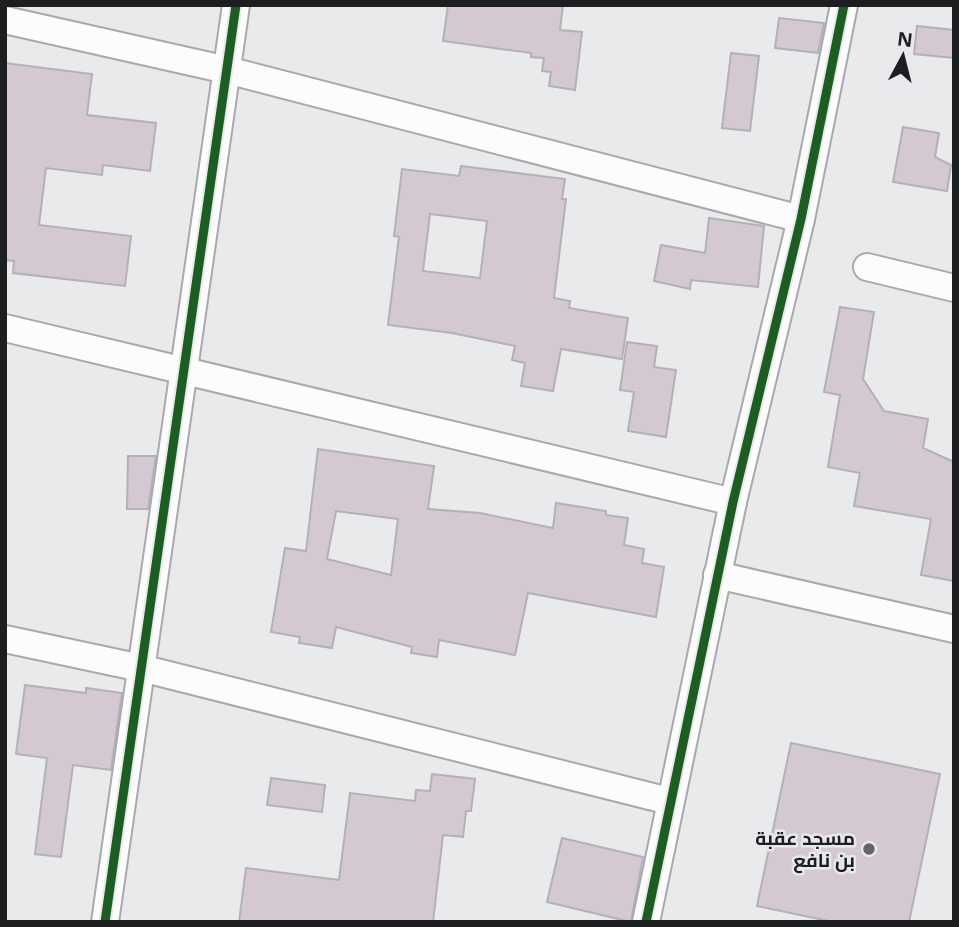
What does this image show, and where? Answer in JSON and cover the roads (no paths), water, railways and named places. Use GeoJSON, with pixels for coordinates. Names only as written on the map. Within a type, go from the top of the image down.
{"type":"FeatureCollection","features":[{"type":"Feature","properties":{"kind":"street"},"geometry":{"type":"LineString","coordinates":[[105,922],[236,5]]}},
{"type":"Feature","properties":{"kind":"street"},"geometry":{"type":"LineString","coordinates":[[646,922],[717,575],[801,219],[844,5]]}},
{"type":"Feature","properties":{"kind":"street"},"geometry":{"type":"LineString","coordinates":[[5,20],[227,70],[801,219]]}},
{"type":"Feature","properties":{"kind":"street"},"geometry":{"type":"LineString","coordinates":[[867,267],[954,288]]}},
{"type":"Feature","properties":{"kind":"street"},"geometry":{"type":"LineString","coordinates":[[5,328],[733,502]]}},
{"type":"Feature","properties":{"kind":"street"},"geometry":{"type":"LineString","coordinates":[[717,575],[954,629]]}},
{"type":"Feature","properties":{"kind":"street"},"geometry":{"type":"LineString","coordinates":[[5,639],[141,668],[669,801]]}},
{"type":"Feature","properties":{"kind":"place","name":"مسجد عقبة بن نافع"},"geometry":{"type":"Point","coordinates":[869,849]}}]}
